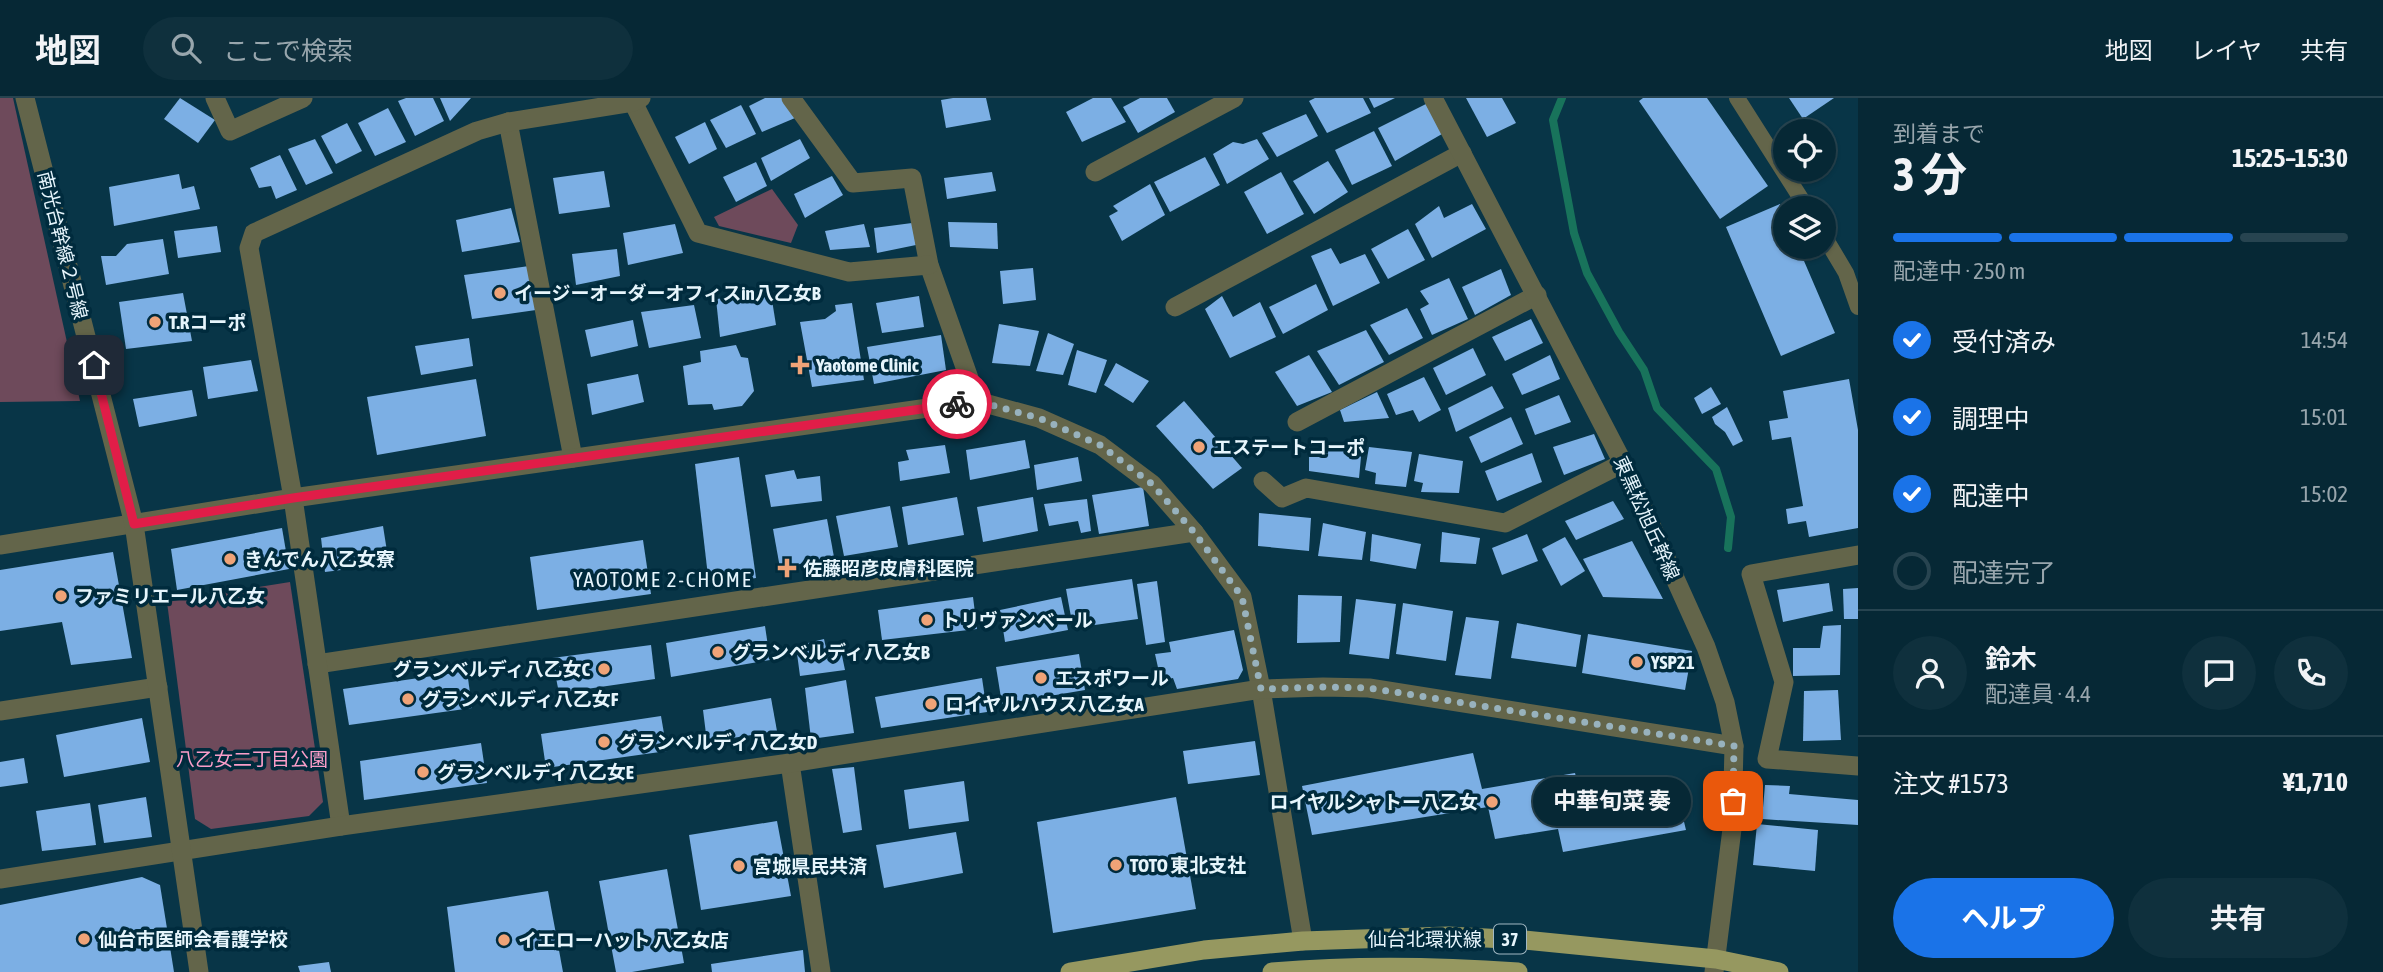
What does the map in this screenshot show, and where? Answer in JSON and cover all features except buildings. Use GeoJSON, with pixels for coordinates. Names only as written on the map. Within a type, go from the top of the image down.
{"type":"FeatureCollection","features":[{"type":"Feature","properties":{"kind":"main road","name":"仙台北環状線"},"geometry":{"type":"LineString","coordinates":[[1070,972],[1204,950],[1303,941],[1448,936],[1524,940],[1779,972]]}},
{"type":"Feature","properties":{"kind":"main road","name":"仙台北環状線"},"geometry":{"type":"LineString","coordinates":[[1272,972],[1449,967],[1518,972]]}},
{"type":"Feature","properties":{"kind":"street","name":"南光台幹線２号線"},"geometry":{"type":"LineString","coordinates":[[25,98],[134,524],[199,972]]}},
{"type":"Feature","properties":{"kind":"street"},"geometry":{"type":"LineString","coordinates":[[215,98],[230,131],[303,98]]}},
{"type":"Feature","properties":{"kind":"street"},"geometry":{"type":"LineString","coordinates":[[791,98],[853,183],[912,178],[929,265],[976,401]]}},
{"type":"Feature","properties":{"kind":"street"},"geometry":{"type":"LineString","coordinates":[[1095,172],[1234,98]]}},
{"type":"Feature","properties":{"kind":"street","name":"東黒松旭丘幹線"},"geometry":{"type":"LineString","coordinates":[[1433,98],[1623,463],[1706,647],[1725,702],[1734,746],[1732,829],[1715,966]]}},
{"type":"Feature","properties":{"kind":"street"},"geometry":{"type":"LineString","coordinates":[[341,826],[293,498],[249,248],[254,233],[477,131],[508,122],[637,100],[698,233],[849,272],[929,265]]}},
{"type":"Feature","properties":{"kind":"street"},"geometry":{"type":"LineString","coordinates":[[508,122],[573,458]]}},
{"type":"Feature","properties":{"kind":"street"},"geometry":{"type":"LineString","coordinates":[[1175,307],[1462,153]]}},
{"type":"Feature","properties":{"kind":"street"},"geometry":{"type":"LineString","coordinates":[[1297,422],[1537,295]]}},
{"type":"Feature","properties":{"kind":"street"},"geometry":{"type":"LineString","coordinates":[[0,545],[293,498],[976,401],[1039,418],[1100,445],[1152,484],[1194,532],[1242,597],[1261,689],[1303,941]]}},
{"type":"Feature","properties":{"kind":"street"},"geometry":{"type":"LineString","coordinates":[[1263,481],[1282,498],[1306,488],[1505,523],[1623,463]]}},
{"type":"Feature","properties":{"kind":"street"},"geometry":{"type":"LineString","coordinates":[[317,664],[1194,532]]}},
{"type":"Feature","properties":{"kind":"street"},"geometry":{"type":"LineString","coordinates":[[1858,555],[1751,574],[1784,682],[1767,759],[1858,766]]}},
{"type":"Feature","properties":{"kind":"street"},"geometry":{"type":"LineString","coordinates":[[0,710],[158,687]]}},
{"type":"Feature","properties":{"kind":"street"},"geometry":{"type":"LineString","coordinates":[[0,879],[341,826],[790,763],[1261,689],[1369,688],[1734,746]]}},
{"type":"Feature","properties":{"kind":"street"},"geometry":{"type":"LineString","coordinates":[[790,763],[821,972]]}},
{"type":"Feature","properties":{"kind":"lane"},"geometry":{"type":"LineString","coordinates":[[1737,98],[1799,196]]}},
{"type":"Feature","properties":{"kind":"lane"},"geometry":{"type":"LineString","coordinates":[[1836,256],[1846,273],[1858,307]]}},
{"type":"Feature","properties":{"kind":"green space"},"geometry":{"type":"Polygon","coordinates":[[[0,98],[13,98],[80,401],[0,402],[0,98]]]}},
{"type":"Feature","properties":{"kind":"green space"},"geometry":{"type":"Polygon","coordinates":[[[772,189],[798,225],[791,243],[719,226],[714,217],[772,189]]]}},
{"type":"Feature","properties":{"kind":"green space","name":"八乙女二丁目公園"},"geometry":{"type":"Polygon","coordinates":[[[290,582],[323,802],[309,816],[211,829],[195,819],[167,602],[290,582]]]}},
{"type":"Feature","properties":{"kind":"waterway"},"geometry":{"type":"LineString","coordinates":[[1562,98],[1553,120],[1574,233],[1587,273],[1619,332],[1644,370],[1657,408],[1716,469],[1731,517],[1728,548]]}},
{"type":"Feature","properties":{"kind":"way so far"},"geometry":{"type":"LineString","coordinates":[[957,404],[976,401],[1039,418],[1100,445],[1152,484],[1194,532],[1242,597],[1261,689],[1369,688],[1734,746],[1733,801]]}},
{"type":"Feature","properties":{"kind":"place","name":"イージーオーダーオフィスin八乙女B"},"geometry":{"type":"Point","coordinates":[500,293]}},
{"type":"Feature","properties":{"kind":"place","name":"T.Rコーポ"},"geometry":{"type":"Point","coordinates":[155,322]}},
{"type":"Feature","properties":{"kind":"place","name":"Yaotome Clinic"},"geometry":{"type":"Point","coordinates":[800,365]}},
{"type":"Feature","properties":{"kind":"place","name":"エステートコーポ"},"geometry":{"type":"Point","coordinates":[1199,447]}},
{"type":"Feature","properties":{"kind":"place","name":"きんでん八乙女寮"},"geometry":{"type":"Point","coordinates":[230,559]}},
{"type":"Feature","properties":{"kind":"place","name":"佐藤昭彦皮膚科医院"},"geometry":{"type":"Point","coordinates":[787,568]}},
{"type":"Feature","properties":{"kind":"place","name":"ファミリエール八乙女"},"geometry":{"type":"Point","coordinates":[61,596]}},
{"type":"Feature","properties":{"kind":"place","name":"トリヴァンベール"},"geometry":{"type":"Point","coordinates":[927,620]}},
{"type":"Feature","properties":{"kind":"place","name":"グランベルディ八乙女B"},"geometry":{"type":"Point","coordinates":[718,652]}},
{"type":"Feature","properties":{"kind":"place","name":"YSP21"},"geometry":{"type":"Point","coordinates":[1637,662]}},
{"type":"Feature","properties":{"kind":"place","name":"グランベルディ八乙女C"},"geometry":{"type":"Point","coordinates":[604,669]}},
{"type":"Feature","properties":{"kind":"place","name":"エスポワール"},"geometry":{"type":"Point","coordinates":[1041,678]}},
{"type":"Feature","properties":{"kind":"place","name":"グランベルディ八乙女F"},"geometry":{"type":"Point","coordinates":[408,699]}},
{"type":"Feature","properties":{"kind":"place","name":"ロイヤルハウス八乙女A"},"geometry":{"type":"Point","coordinates":[931,704]}},
{"type":"Feature","properties":{"kind":"place","name":"グランベルディ八乙女D"},"geometry":{"type":"Point","coordinates":[604,742]}},
{"type":"Feature","properties":{"kind":"place","name":"グランベルディ八乙女E"},"geometry":{"type":"Point","coordinates":[423,772]}},
{"type":"Feature","properties":{"kind":"place","name":"中華旬菜 奏"},"geometry":{"type":"Point","coordinates":[1733,801]}},
{"type":"Feature","properties":{"kind":"place","name":"ロイヤルシャトー八乙女"},"geometry":{"type":"Point","coordinates":[1492,802]}},
{"type":"Feature","properties":{"kind":"place","name":"TOTO 東北支社"},"geometry":{"type":"Point","coordinates":[1116,865]}},
{"type":"Feature","properties":{"kind":"place","name":"宮城県民共済"},"geometry":{"type":"Point","coordinates":[739,866]}},
{"type":"Feature","properties":{"kind":"place","name":"仙台市医師会看護学校"},"geometry":{"type":"Point","coordinates":[84,939]}},
{"type":"Feature","properties":{"kind":"place","name":"イエローハット 八乙女店"},"geometry":{"type":"Point","coordinates":[504,940]}},
{"type":"Feature","properties":{"kind":"district","name":"YAOTOME 2-CHOME"},"geometry":{"type":"Point","coordinates":[663,579]}},
{"type":"Feature","properties":{"kind":"route"},"geometry":{"type":"LineString","coordinates":[[94,365],[134,524],[293,498],[957,404]]}}]}
